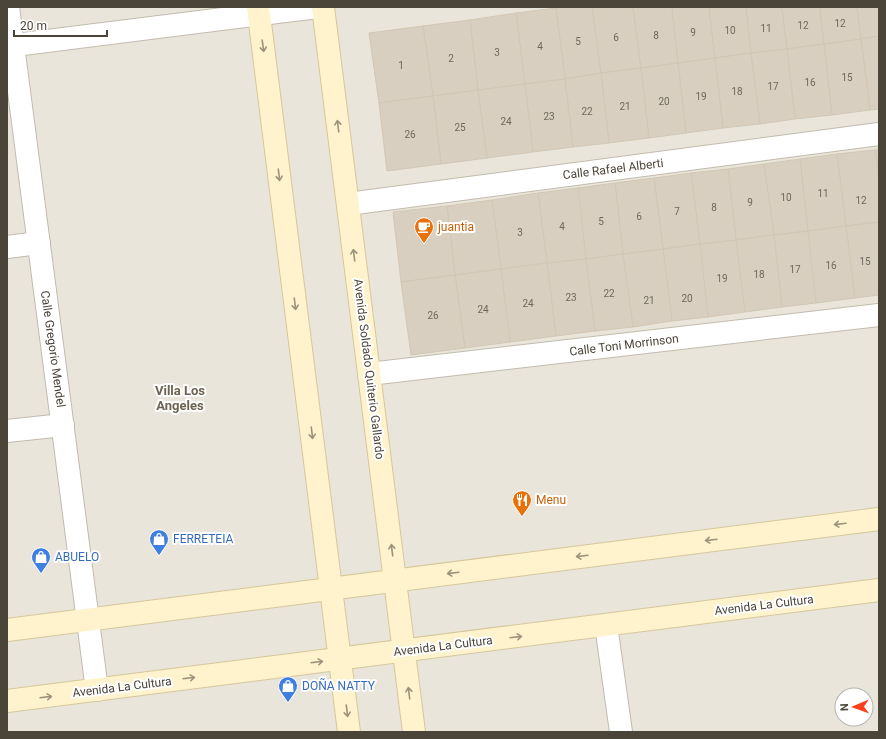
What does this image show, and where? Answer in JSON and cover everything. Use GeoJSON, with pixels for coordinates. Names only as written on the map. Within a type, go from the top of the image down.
{"type":"FeatureCollection","features":[{"type":"Feature","properties":{"kind":"main road","name":"Avenida Soldado Quiterio Gallardo"},"geometry":{"type":"LineString","coordinates":[[322,7],[414,732]]}},
{"type":"Feature","properties":{"kind":"main road"},"geometry":{"type":"LineString","coordinates":[[258,11],[350,732]]}},
{"type":"Feature","properties":{"kind":"main road"},"geometry":{"type":"LineString","coordinates":[[7,630],[879,519]]}},
{"type":"Feature","properties":{"kind":"main road","name":"Avenida La Cultura"},"geometry":{"type":"LineString","coordinates":[[7,702],[879,590]]}},
{"type":"Feature","properties":{"kind":"street","name":"Calle Gregorio Mendel"},"geometry":{"type":"LineString","coordinates":[[8,7],[10,45],[39,243],[97,690]]}},
{"type":"Feature","properties":{"kind":"street"},"geometry":{"type":"LineString","coordinates":[[10,45],[258,11],[318,7]]}},
{"type":"Feature","properties":{"kind":"street","name":"Calle Rafael Alberti"},"geometry":{"type":"LineString","coordinates":[[348,204],[879,134]]}},
{"type":"Feature","properties":{"kind":"street"},"geometry":{"type":"LineString","coordinates":[[7,247],[39,243]]}},
{"type":"Feature","properties":{"kind":"street","name":"Calle Toni Morrinson"},"geometry":{"type":"LineString","coordinates":[[369,374],[879,315]]}},
{"type":"Feature","properties":{"kind":"street"},"geometry":{"type":"LineString","coordinates":[[7,431],[63,425]]}},
{"type":"Feature","properties":{"kind":"street"},"geometry":{"type":"LineString","coordinates":[[606,625],[621,732]]}},
{"type":"Feature","properties":{"kind":"shaded area"},"geometry":{"type":"Polygon","coordinates":[[[7,7],[879,7],[879,732],[7,732],[7,7]]]}},
{"type":"Feature","properties":{"kind":"building"},"geometry":{"type":"Polygon","coordinates":[[[592,7],[601,73],[565,79],[556,8],[592,7]]]}},
{"type":"Feature","properties":{"kind":"building"},"geometry":{"type":"Polygon","coordinates":[[[592,7],[633,7],[641,68],[601,73],[592,7]]]}},
{"type":"Feature","properties":{"kind":"building"},"geometry":{"type":"Polygon","coordinates":[[[633,7],[672,7],[678,63],[641,68],[633,7]]]}},
{"type":"Feature","properties":{"kind":"building"},"geometry":{"type":"Polygon","coordinates":[[[672,7],[709,7],[715,58],[678,63],[672,7]]]}},
{"type":"Feature","properties":{"kind":"building"},"geometry":{"type":"Polygon","coordinates":[[[709,7],[746,7],[751,53],[715,58],[709,7]]]}},
{"type":"Feature","properties":{"kind":"building"},"geometry":{"type":"Polygon","coordinates":[[[746,7],[782,7],[787,49],[751,53],[746,7]]]}},
{"type":"Feature","properties":{"kind":"building"},"geometry":{"type":"Polygon","coordinates":[[[782,7],[820,7],[824,44],[787,49],[782,7]]]}},
{"type":"Feature","properties":{"kind":"building"},"geometry":{"type":"Polygon","coordinates":[[[820,7],[857,7],[861,39],[824,44],[820,7]]]}},
{"type":"Feature","properties":{"kind":"building"},"geometry":{"type":"Polygon","coordinates":[[[857,7],[879,7],[879,36],[861,39],[857,7]]]}},
{"type":"Feature","properties":{"kind":"building"},"geometry":{"type":"Polygon","coordinates":[[[556,8],[565,79],[525,84],[516,13],[556,8]]]}},
{"type":"Feature","properties":{"kind":"building"},"geometry":{"type":"Polygon","coordinates":[[[516,13],[525,84],[478,90],[470,20],[516,13]]]}},
{"type":"Feature","properties":{"kind":"building"},"geometry":{"type":"Polygon","coordinates":[[[470,20],[478,90],[433,96],[423,26],[470,20]]]}},
{"type":"Feature","properties":{"kind":"building"},"geometry":{"type":"Polygon","coordinates":[[[423,26],[433,96],[379,103],[369,33],[423,26]]]}},
{"type":"Feature","properties":{"kind":"building"},"geometry":{"type":"Polygon","coordinates":[[[879,36],[879,109],[870,110],[861,39],[879,36]]]}},
{"type":"Feature","properties":{"kind":"building"},"geometry":{"type":"Polygon","coordinates":[[[861,39],[870,110],[832,115],[824,44],[861,39]]]}},
{"type":"Feature","properties":{"kind":"building"},"geometry":{"type":"Polygon","coordinates":[[[824,44],[832,115],[795,119],[787,49],[824,44]]]}},
{"type":"Feature","properties":{"kind":"building"},"geometry":{"type":"Polygon","coordinates":[[[787,49],[795,119],[760,124],[751,53],[787,49]]]}},
{"type":"Feature","properties":{"kind":"building"},"geometry":{"type":"Polygon","coordinates":[[[751,53],[760,124],[723,128],[715,58],[751,53]]]}},
{"type":"Feature","properties":{"kind":"building"},"geometry":{"type":"Polygon","coordinates":[[[715,58],[723,128],[686,133],[678,63],[715,58]]]}},
{"type":"Feature","properties":{"kind":"building"},"geometry":{"type":"Polygon","coordinates":[[[678,63],[686,133],[649,138],[641,68],[678,63]]]}},
{"type":"Feature","properties":{"kind":"building"},"geometry":{"type":"Polygon","coordinates":[[[641,68],[649,138],[609,143],[601,73],[641,68]]]}},
{"type":"Feature","properties":{"kind":"building"},"geometry":{"type":"Polygon","coordinates":[[[601,73],[609,143],[573,147],[565,79],[601,73]]]}},
{"type":"Feature","properties":{"kind":"building"},"geometry":{"type":"Polygon","coordinates":[[[565,79],[573,147],[533,152],[525,84],[565,79]]]}},
{"type":"Feature","properties":{"kind":"building"},"geometry":{"type":"Polygon","coordinates":[[[525,84],[533,152],[487,158],[478,90],[525,84]]]}},
{"type":"Feature","properties":{"kind":"building"},"geometry":{"type":"Polygon","coordinates":[[[478,90],[487,158],[441,164],[433,96],[478,90]]]}},
{"type":"Feature","properties":{"kind":"building"},"geometry":{"type":"Polygon","coordinates":[[[433,96],[441,164],[387,171],[379,103],[433,96]]]}},
{"type":"Feature","properties":{"kind":"building"},"geometry":{"type":"Polygon","coordinates":[[[879,149],[879,177],[875,150],[879,149]]]}},
{"type":"Feature","properties":{"kind":"building"},"geometry":{"type":"Polygon","coordinates":[[[875,150],[879,177],[879,222],[846,226],[837,154],[875,150]]]}},
{"type":"Feature","properties":{"kind":"building"},"geometry":{"type":"Polygon","coordinates":[[[837,154],[846,226],[808,231],[800,159],[837,154]]]}},
{"type":"Feature","properties":{"kind":"building"},"geometry":{"type":"Polygon","coordinates":[[[800,159],[808,231],[774,235],[764,164],[800,159]]]}},
{"type":"Feature","properties":{"kind":"building"},"geometry":{"type":"Polygon","coordinates":[[[764,164],[774,235],[736,240],[728,169],[764,164]]]}},
{"type":"Feature","properties":{"kind":"building"},"geometry":{"type":"Polygon","coordinates":[[[728,169],[736,240],[700,244],[691,173],[728,169]]]}},
{"type":"Feature","properties":{"kind":"building"},"geometry":{"type":"Polygon","coordinates":[[[691,173],[700,244],[663,249],[654,178],[691,173]]]}},
{"type":"Feature","properties":{"kind":"building"},"geometry":{"type":"Polygon","coordinates":[[[654,178],[663,249],[623,254],[615,183],[654,178]]]}},
{"type":"Feature","properties":{"kind":"building"},"geometry":{"type":"Polygon","coordinates":[[[615,183],[623,254],[586,259],[578,188],[615,183]]]}},
{"type":"Feature","properties":{"kind":"building"},"geometry":{"type":"Polygon","coordinates":[[[578,188],[586,259],[547,263],[538,193],[578,188]]]}},
{"type":"Feature","properties":{"kind":"building"},"geometry":{"type":"Polygon","coordinates":[[[538,193],[547,263],[501,269],[492,200],[538,193]]]}},
{"type":"Feature","properties":{"kind":"building"},"geometry":{"type":"Polygon","coordinates":[[[492,200],[501,269],[455,275],[447,206],[492,200]]]}},
{"type":"Feature","properties":{"kind":"building","name":"juantia"},"geometry":{"type":"Polygon","coordinates":[[[447,206],[455,275],[401,282],[393,212],[447,206]]]}},
{"type":"Feature","properties":{"kind":"building"},"geometry":{"type":"Polygon","coordinates":[[[879,222],[879,295],[855,298],[846,226],[879,222]]]}},
{"type":"Feature","properties":{"kind":"building"},"geometry":{"type":"Polygon","coordinates":[[[846,226],[855,298],[816,303],[808,231],[846,226]]]}},
{"type":"Feature","properties":{"kind":"building"},"geometry":{"type":"Polygon","coordinates":[[[808,231],[816,303],[782,307],[774,235],[808,231]]]}},
{"type":"Feature","properties":{"kind":"building"},"geometry":{"type":"Polygon","coordinates":[[[774,235],[782,307],[745,312],[736,240],[774,235]]]}},
{"type":"Feature","properties":{"kind":"building"},"geometry":{"type":"Polygon","coordinates":[[[736,240],[745,312],[708,317],[700,244],[736,240]]]}},
{"type":"Feature","properties":{"kind":"building"},"geometry":{"type":"Polygon","coordinates":[[[700,244],[708,317],[672,321],[663,249],[700,244]]]}},
{"type":"Feature","properties":{"kind":"building"},"geometry":{"type":"Polygon","coordinates":[[[663,249],[672,321],[633,327],[623,254],[663,249]]]}},
{"type":"Feature","properties":{"kind":"building"},"geometry":{"type":"Polygon","coordinates":[[[623,254],[633,327],[595,331],[586,259],[623,254]]]}},
{"type":"Feature","properties":{"kind":"building"},"geometry":{"type":"Polygon","coordinates":[[[586,259],[595,331],[556,336],[547,263],[586,259]]]}},
{"type":"Feature","properties":{"kind":"building"},"geometry":{"type":"Polygon","coordinates":[[[547,263],[556,336],[510,342],[501,269],[547,263]]]}},
{"type":"Feature","properties":{"kind":"building"},"geometry":{"type":"Polygon","coordinates":[[[501,269],[510,342],[465,348],[455,275],[501,269]]]}},
{"type":"Feature","properties":{"kind":"building"},"geometry":{"type":"Polygon","coordinates":[[[455,275],[465,348],[411,355],[401,282],[455,275]]]}},
{"type":"Feature","properties":{"kind":"place","name":"juantia"},"geometry":{"type":"Point","coordinates":[424,244]}},
{"type":"Feature","properties":{"kind":"place","name":"Menu"},"geometry":{"type":"Point","coordinates":[522,517]}},
{"type":"Feature","properties":{"kind":"place","name":"FERRETEIA"},"geometry":{"type":"Point","coordinates":[159,556]}},
{"type":"Feature","properties":{"kind":"place","name":"ABUELO"},"geometry":{"type":"Point","coordinates":[41,574]}},
{"type":"Feature","properties":{"kind":"place","name":"DOÑA NATTY"},"geometry":{"type":"Point","coordinates":[288,703]}},
{"type":"Feature","properties":{"kind":"district","name":"Villa Los Angeles"},"geometry":{"type":"Point","coordinates":[180,398]}}]}
